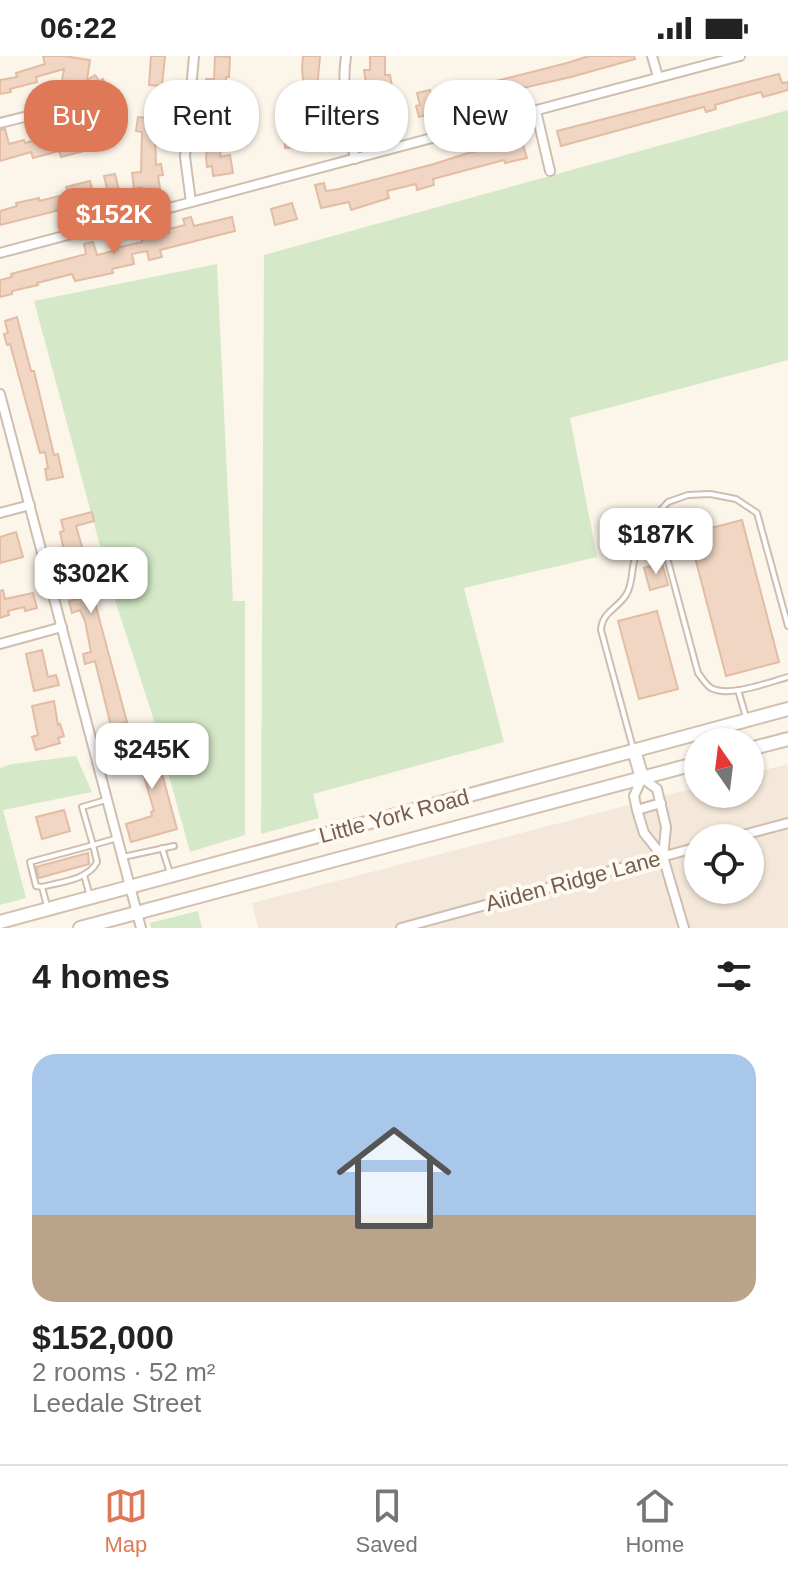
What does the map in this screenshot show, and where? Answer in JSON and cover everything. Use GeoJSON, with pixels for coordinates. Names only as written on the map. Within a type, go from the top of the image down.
{"type":"FeatureCollection","features":[{"type":"Feature","properties":{"kind":"main road","name":"Little York Road"},"geometry":{"type":"LineString","coordinates":[[0,922],[788,709]]}},
{"type":"Feature","properties":{"kind":"main road"},"geometry":{"type":"LineString","coordinates":[[764,745],[788,739]]}},
{"type":"Feature","properties":{"kind":"main road"},"geometry":{"type":"LineString","coordinates":[[634,750],[642,778]]}},
{"type":"Feature","properties":{"kind":"main road","name":"Little York Road"},"geometry":{"type":"LineString","coordinates":[[80,928],[684,767]]}},
{"type":"Feature","properties":{"kind":"street"},"geometry":{"type":"LineString","coordinates":[[191,202],[185,157],[194,56]]}},
{"type":"Feature","properties":{"kind":"street"},"geometry":{"type":"LineString","coordinates":[[346,56],[344,106],[355,159]]}},
{"type":"Feature","properties":{"kind":"street"},"geometry":{"type":"LineString","coordinates":[[652,56],[658,77]]}},
{"type":"Feature","properties":{"kind":"street"},"geometry":{"type":"LineString","coordinates":[[550,171],[536,111],[740,56]]}},
{"type":"Feature","properties":{"kind":"street"},"geometry":{"type":"LineString","coordinates":[[0,123],[24,117]]}},
{"type":"Feature","properties":{"kind":"street"},"geometry":{"type":"LineString","coordinates":[[0,253],[424,141]]}},
{"type":"Feature","properties":{"kind":"street"},"geometry":{"type":"LineString","coordinates":[[0,394],[141,928]]}},
{"type":"Feature","properties":{"kind":"street"},"geometry":{"type":"LineString","coordinates":[[0,513],[30,505]]}},
{"type":"Feature","properties":{"kind":"street"},"geometry":{"type":"LineString","coordinates":[[0,644],[62,627]]}},
{"type":"Feature","properties":{"kind":"street"},"geometry":{"type":"LineString","coordinates":[[663,857],[666,827],[661,803],[657,789],[642,778],[634,796],[637,810],[644,833],[663,857],[684,928]]}},
{"type":"Feature","properties":{"kind":"street"},"geometry":{"type":"LineString","coordinates":[[637,810],[661,803]]}},
{"type":"Feature","properties":{"kind":"street"},"geometry":{"type":"LineString","coordinates":[[764,829],[788,823]]}},
{"type":"Feature","properties":{"kind":"street","name":"Aiiden Ridge Lane"},"geometry":{"type":"LineString","coordinates":[[401,928],[433,924],[684,851]]}},
{"type":"Feature","properties":{"kind":"lane"},"geometry":{"type":"LineString","coordinates":[[788,626],[757,513],[736,499],[710,494],[688,495],[668,502],[657,514],[657,527],[698,673],[712,688],[721,690],[738,690],[788,677]]}},
{"type":"Feature","properties":{"kind":"lane"},"geometry":{"type":"LineString","coordinates":[[634,750],[601,623],[605,615],[624,599],[629,590],[635,557],[657,527]]}},
{"type":"Feature","properties":{"kind":"lane"},"geometry":{"type":"LineString","coordinates":[[738,690],[746,720]]}},
{"type":"Feature","properties":{"kind":"lane"},"geometry":{"type":"LineString","coordinates":[[108,799],[82,807],[93,845],[97,862],[92,871],[42,887],[36,886],[30,862],[93,845],[118,838]]}},
{"type":"Feature","properties":{"kind":"lane"},"geometry":{"type":"LineString","coordinates":[[123,857],[174,846]]}},
{"type":"Feature","properties":{"kind":"lane"},"geometry":{"type":"LineString","coordinates":[[162,848],[170,875]]}},
{"type":"Feature","properties":{"kind":"lane"},"geometry":{"type":"LineString","coordinates":[[84,875],[90,897]]}},
{"type":"Feature","properties":{"kind":"lane"},"geometry":{"type":"LineString","coordinates":[[42,887],[48,909]]}},
{"type":"Feature","properties":{"kind":"shaded area"},"geometry":{"type":"Polygon","coordinates":[[[788,764],[788,928],[258,928],[252,903],[684,791],[684,808],[764,808],[764,770],[788,764]]]}},
{"type":"Feature","properties":{"kind":"green space"},"geometry":{"type":"Polygon","coordinates":[[[788,110],[788,360],[570,418],[597,557],[464,588],[504,742],[313,794],[319,818],[261,834],[264,255],[788,110]]]}},
{"type":"Feature","properties":{"kind":"green space"},"geometry":{"type":"Polygon","coordinates":[[[217,264],[233,601],[245,601],[245,835],[190,852],[152,714],[113,594],[34,301],[217,264]]]}},
{"type":"Feature","properties":{"kind":"green space"},"geometry":{"type":"Polygon","coordinates":[[[76,756],[92,792],[3,810],[26,898],[0,905],[0,768],[76,756]]]}},
{"type":"Feature","properties":{"kind":"green space"},"geometry":{"type":"Polygon","coordinates":[[[198,911],[202,928],[151,928],[150,923],[198,911]]]}},
{"type":"Feature","properties":{"kind":"building"},"geometry":{"type":"Polygon","coordinates":[[[43,56],[90,60],[87,80],[62,80],[64,69],[36,77],[37,80],[24,80],[24,85],[0,94],[0,80],[17,77],[16,73],[45,64],[43,56]]]}},
{"type":"Feature","properties":{"kind":"building"},"geometry":{"type":"Polygon","coordinates":[[[151,56],[165,56],[163,80],[149,80],[151,56]]]}},
{"type":"Feature","properties":{"kind":"building"},"geometry":{"type":"Polygon","coordinates":[[[215,56],[230,57],[229,77],[226,80],[206,80],[214,79],[215,56]]]}},
{"type":"Feature","properties":{"kind":"building"},"geometry":{"type":"Polygon","coordinates":[[[303,56],[320,56],[318,80],[303,80],[303,56]]]}},
{"type":"Feature","properties":{"kind":"building"},"geometry":{"type":"Polygon","coordinates":[[[370,56],[385,56],[385,75],[390,75],[391,80],[365,80],[364,70],[370,70],[370,56]]]}},
{"type":"Feature","properties":{"kind":"building"},"geometry":{"type":"Polygon","coordinates":[[[589,56],[634,56],[635,59],[536,85],[536,80],[500,80],[589,56]]]}},
{"type":"Feature","properties":{"kind":"building"},"geometry":{"type":"Polygon","coordinates":[[[779,74],[782,83],[788,82],[788,90],[763,97],[761,92],[715,105],[716,109],[706,112],[704,107],[561,146],[557,131],[779,74]]]}},
{"type":"Feature","properties":{"kind":"building"},"geometry":{"type":"Polygon","coordinates":[[[424,91],[424,116],[419,117],[416,106],[420,105],[417,93],[424,91]]]}},
{"type":"Feature","properties":{"kind":"building"},"geometry":{"type":"Polygon","coordinates":[[[138,117],[144,118],[144,152],[156,152],[156,165],[161,164],[163,175],[158,176],[160,189],[143,192],[142,187],[134,189],[132,173],[141,172],[142,132],[136,131],[138,117]]]}},
{"type":"Feature","properties":{"kind":"building"},"geometry":{"type":"Polygon","coordinates":[[[5,129],[9,144],[24,140],[24,152],[31,152],[0,161],[0,130],[5,129]]]}},
{"type":"Feature","properties":{"kind":"building"},"geometry":{"type":"Polygon","coordinates":[[[31,152],[55,152],[33,158],[31,152]]]}},
{"type":"Feature","properties":{"kind":"building"},"geometry":{"type":"Polygon","coordinates":[[[59,152],[80,152],[61,157],[59,152]]]}},
{"type":"Feature","properties":{"kind":"building"},"geometry":{"type":"Polygon","coordinates":[[[207,152],[221,152],[220,157],[230,155],[233,173],[213,176],[212,166],[207,167],[207,152]]]}},
{"type":"Feature","properties":{"kind":"building"},"geometry":{"type":"Polygon","coordinates":[[[525,152],[527,158],[505,163],[504,160],[433,179],[434,185],[417,190],[416,184],[387,191],[389,198],[351,210],[349,202],[321,208],[315,185],[324,183],[326,191],[339,189],[465,154],[525,152]]]}},
{"type":"Feature","properties":{"kind":"building"},"geometry":{"type":"Polygon","coordinates":[[[115,174],[120,194],[109,197],[104,176],[115,174]]]}},
{"type":"Feature","properties":{"kind":"building"},"geometry":{"type":"Polygon","coordinates":[[[90,181],[95,202],[84,205],[83,201],[68,205],[68,208],[0,225],[0,211],[17,206],[16,203],[68,194],[66,187],[90,181]]]}},
{"type":"Feature","properties":{"kind":"building"},"geometry":{"type":"Polygon","coordinates":[[[292,203],[297,219],[275,225],[271,209],[292,203]]]}},
{"type":"Feature","properties":{"kind":"building"},"geometry":{"type":"Polygon","coordinates":[[[191,217],[194,226],[232,217],[235,231],[160,250],[162,257],[149,260],[147,251],[132,254],[134,264],[112,269],[113,273],[75,281],[72,274],[0,297],[0,280],[12,277],[11,274],[86,254],[84,244],[93,242],[97,255],[117,250],[169,233],[168,229],[185,225],[183,219],[191,217]]]}},
{"type":"Feature","properties":{"kind":"building"},"geometry":{"type":"Polygon","coordinates":[[[17,317],[31,371],[34,371],[54,455],[58,454],[63,477],[47,480],[45,452],[40,453],[10,344],[7,345],[5,321],[17,317]]]}},
{"type":"Feature","properties":{"kind":"building"},"geometry":{"type":"Polygon","coordinates":[[[92,512],[94,521],[76,526],[93,578],[96,577],[99,590],[92,592],[127,722],[111,726],[95,661],[85,664],[83,654],[91,652],[85,621],[80,610],[72,613],[69,601],[81,598],[78,584],[65,587],[62,577],[75,574],[71,557],[67,558],[63,546],[61,520],[92,512]]]}},
{"type":"Feature","properties":{"kind":"building"},"geometry":{"type":"Polygon","coordinates":[[[708,518],[711,528],[742,520],[779,662],[726,676],[686,523],[708,518]]]}},
{"type":"Feature","properties":{"kind":"building"},"geometry":{"type":"Polygon","coordinates":[[[16,532],[23,557],[0,563],[0,537],[16,532]]]}},
{"type":"Feature","properties":{"kind":"building"},"geometry":{"type":"Polygon","coordinates":[[[662,563],[668,585],[650,590],[644,568],[662,563]]]}},
{"type":"Feature","properties":{"kind":"building"},"geometry":{"type":"Polygon","coordinates":[[[3,590],[5,599],[33,593],[37,608],[8,611],[9,615],[0,618],[0,591],[3,590]]]}},
{"type":"Feature","properties":{"kind":"building"},"geometry":{"type":"Polygon","coordinates":[[[657,611],[678,689],[639,699],[618,621],[657,611]]]}},
{"type":"Feature","properties":{"kind":"building"},"geometry":{"type":"Polygon","coordinates":[[[42,650],[48,677],[56,675],[59,685],[34,691],[26,654],[42,650]]]}},
{"type":"Feature","properties":{"kind":"building"},"geometry":{"type":"Polygon","coordinates":[[[54,701],[58,725],[64,736],[58,738],[60,743],[36,750],[32,737],[38,735],[32,706],[54,701]]]}},
{"type":"Feature","properties":{"kind":"building"},"geometry":{"type":"Polygon","coordinates":[[[149,726],[177,829],[131,842],[126,824],[152,816],[151,812],[154,811],[131,731],[149,726]]]}},
{"type":"Feature","properties":{"kind":"building"},"geometry":{"type":"Polygon","coordinates":[[[64,810],[70,831],[42,839],[36,817],[64,810]]]}},
{"type":"Feature","properties":{"kind":"building"},"geometry":{"type":"Polygon","coordinates":[[[88,853],[89,864],[39,878],[36,867],[88,853]]]}}]}
